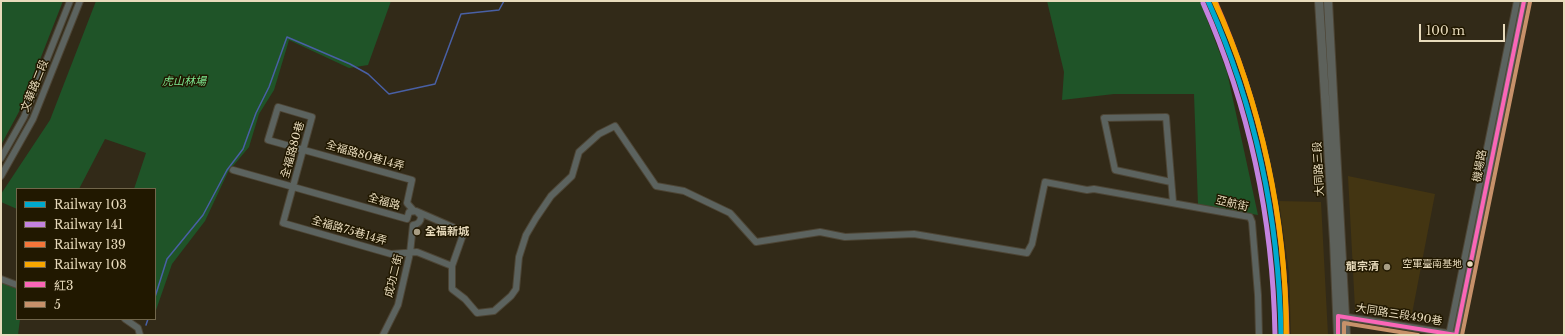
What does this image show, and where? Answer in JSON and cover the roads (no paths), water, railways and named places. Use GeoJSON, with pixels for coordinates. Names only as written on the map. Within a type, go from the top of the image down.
{"type":"FeatureCollection","features":[{"type":"Feature","properties":{"kind":"main road","name":"大同路三段"},"geometry":{"type":"LineString","coordinates":[[1319,1],[1342,317],[1346,335]]}},
{"type":"Feature","properties":{"kind":"main road","name":"大同路三段"},"geometry":{"type":"LineString","coordinates":[[1328,1],[1342,317],[1338,335]]}},
{"type":"Feature","properties":{"kind":"street","name":"文華路二段"},"geometry":{"type":"LineString","coordinates":[[1,158],[24,117],[70,1]]}},
{"type":"Feature","properties":{"kind":"street","name":"文華路二段"},"geometry":{"type":"LineString","coordinates":[[1,176],[33,119],[80,1]]}},
{"type":"Feature","properties":{"kind":"street","name":"機場路"},"geometry":{"type":"LineString","coordinates":[[1449,334],[1517,1]]}},
{"type":"Feature","properties":{"kind":"street","name":"機場路"},"geometry":{"type":"LineString","coordinates":[[1456,335],[1524,1]]}},
{"type":"Feature","properties":{"kind":"street","name":"全福路80巷"},"geometry":{"type":"LineString","coordinates":[[293,187],[312,117],[278,107],[268,140],[303,150]]}},
{"type":"Feature","properties":{"kind":"street"},"geometry":{"type":"LineString","coordinates":[[1171,182],[1115,170],[1104,118],[1166,117],[1173,202]]}},
{"type":"Feature","properties":{"kind":"street","name":"亞航街"},"geometry":{"type":"LineString","coordinates":[[452,266],[452,289],[465,299],[477,313],[494,311],[516,289],[519,257],[526,235],[550,196],[572,176],[579,152],[598,134],[616,126],[656,186],[684,191],[730,213],[756,242],[820,232],[845,237],[914,234],[1027,253],[1032,244],[1045,182],[1087,190],[1173,202],[1250,217],[1252,219],[1258,295],[1259,335]]}},
{"type":"Feature","properties":{"kind":"street","name":"全福路80巷14弄"},"geometry":{"type":"LineString","coordinates":[[303,150],[412,180],[407,203],[415,211]]}},
{"type":"Feature","properties":{"kind":"street","name":"全福路"},"geometry":{"type":"LineString","coordinates":[[233,170],[407,219],[409,212],[415,211]]}},
{"type":"Feature","properties":{"kind":"street","name":"全福路75巷14弄"},"geometry":{"type":"LineString","coordinates":[[293,187],[283,224],[391,254],[417,252],[452,266]]}},
{"type":"Feature","properties":{"kind":"street"},"geometry":{"type":"LineString","coordinates":[[407,219],[409,223],[416,224],[421,216],[415,211]]}},
{"type":"Feature","properties":{"kind":"street"},"geometry":{"type":"LineString","coordinates":[[415,211],[464,232],[452,266]]}},
{"type":"Feature","properties":{"kind":"street","name":"成功二街"},"geometry":{"type":"LineString","coordinates":[[383,335],[398,305],[416,224]]}},
{"type":"Feature","properties":{"kind":"street"},"geometry":{"type":"LineString","coordinates":[[1,279],[16,285]]}},
{"type":"Feature","properties":{"kind":"street","name":"大同路三段490巷"},"geometry":{"type":"LineString","coordinates":[[1342,317],[1456,335]]}},
{"type":"Feature","properties":{"kind":"street"},"geometry":{"type":"LineString","coordinates":[[126,320],[138,328],[140,335]]}},
{"type":"Feature","properties":{"kind":"waterway"},"geometry":{"type":"LineString","coordinates":[[156,294],[167,259],[203,215],[227,170],[243,149],[256,113],[269,87],[287,37],[350,64],[368,74],[389,94],[435,84],[461,14],[499,10],[504,1]]}},
{"type":"Feature","properties":{"kind":"waterway"},"geometry":{"type":"LineString","coordinates":[[146,325],[148,320]]}},
{"type":"Feature","properties":{"kind":"rail line","name":"103"},"geometry":{"type":"LineString","coordinates":[[1208,1],[1225,41],[1239,82],[1252,123],[1262,164],[1276,248],[1281,335]]}},
{"type":"Feature","properties":{"kind":"rail line","name":"108"},"geometry":{"type":"LineString","coordinates":[[1214,1],[1231,40],[1245,80],[1258,122],[1268,164],[1282,250],[1286,335]]}},
{"type":"Feature","properties":{"kind":"rail line","name":"139"},"geometry":{"type":"LineString","coordinates":[[1215,1],[1232,41],[1246,81],[1268,164],[1282,248],[1287,335]]}},
{"type":"Feature","properties":{"kind":"rail line","name":"141"},"geometry":{"type":"LineString","coordinates":[[1203,3],[1220,43],[1234,83],[1256,165],[1270,249],[1275,335]]}},
{"type":"Feature","properties":{"kind":"place","name":"全福新城"},"geometry":{"type":"Point","coordinates":[417,232]}},
{"type":"Feature","properties":{"kind":"place","name":"空軍臺南基地"},"geometry":{"type":"Point","coordinates":[1470,264]}},
{"type":"Feature","properties":{"kind":"place","name":"龍宗清"},"geometry":{"type":"Point","coordinates":[1387,267]}},
{"type":"Feature","properties":{"kind":"park label","name":"虎山林場"},"geometry":{"type":"Point","coordinates":[184,82]}}]}
